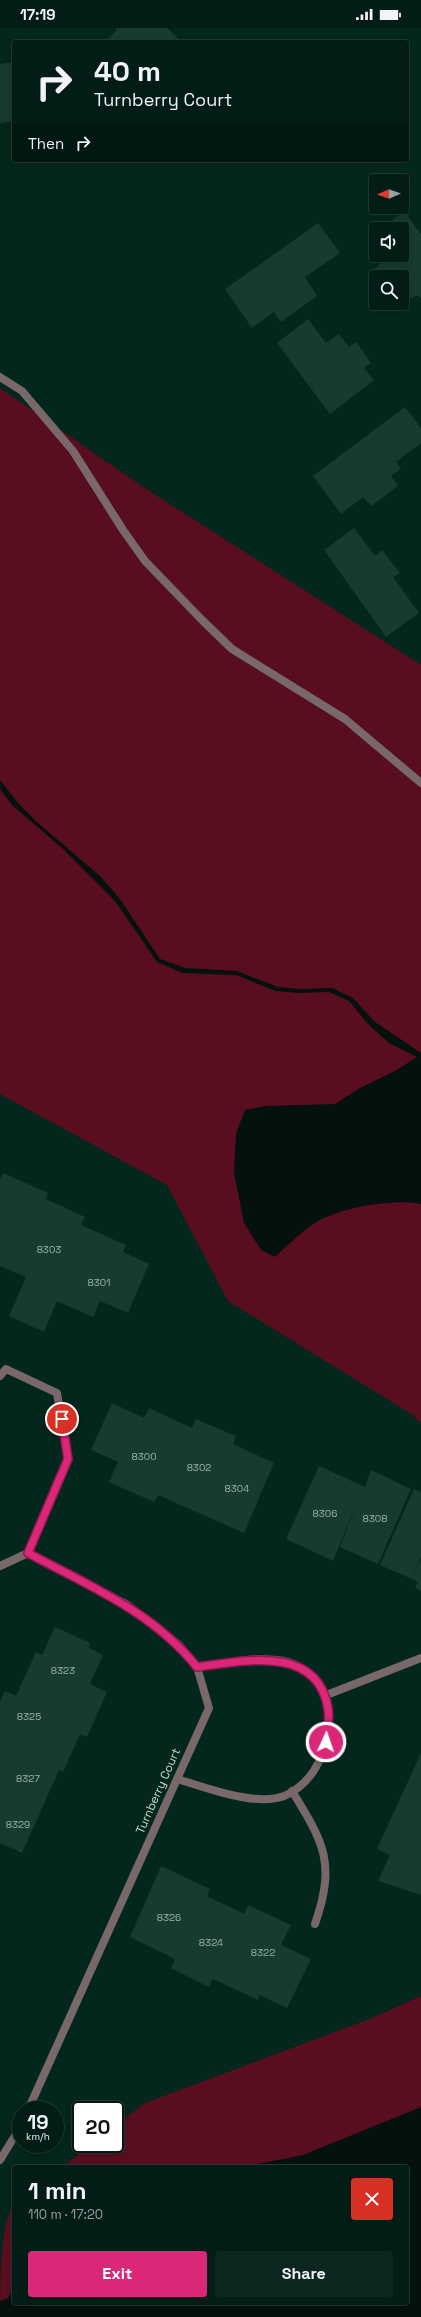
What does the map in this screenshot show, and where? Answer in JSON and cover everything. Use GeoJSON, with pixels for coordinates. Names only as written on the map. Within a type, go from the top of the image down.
{"type":"FeatureCollection","features":[{"type":"Feature","properties":{"kind":"street"},"geometry":{"type":"LineString","coordinates":[[0,377],[22,391],[73,451],[123,530],[145,561],[232,649],[345,719],[421,783]]}},
{"type":"Feature","properties":{"kind":"street"},"geometry":{"type":"LineString","coordinates":[[0,1376],[6,1369],[57,1392],[68,1459],[28,1553],[0,1566]]}},
{"type":"Feature","properties":{"kind":"street","name":"Turnberry Court"},"geometry":{"type":"LineString","coordinates":[[28,1553],[126,1604],[179,1645],[197,1667],[209,1708],[32,2101]]}},
{"type":"Feature","properties":{"kind":"street"},"geometry":{"type":"LineString","coordinates":[[324,1696],[421,1658]]}},
{"type":"Feature","properties":{"kind":"street"},"geometry":{"type":"LineString","coordinates":[[177,1779],[237,1796],[263,1798],[283,1796],[303,1784],[320,1763],[326,1742],[328,1709],[320,1684],[296,1665],[267,1660],[197,1667]]}},
{"type":"Feature","properties":{"kind":"street"},"geometry":{"type":"LineString","coordinates":[[292,1791],[321,1842],[326,1866],[323,1902],[316,1924]]}},
{"type":"Feature","properties":{"kind":"street"},"geometry":{"type":"LineString","coordinates":[[0,2160],[12,2141]]}},
{"type":"Feature","properties":{"kind":"shaded area"},"geometry":{"type":"Polygon","coordinates":[[[0,388],[143,487],[421,665],[421,1423],[413,1415],[228,1301],[167,1185],[0,1094],[0,388]]]}},
{"type":"Feature","properties":{"kind":"shaded area"},"geometry":{"type":"Polygon","coordinates":[[[0,780],[18,803],[38,823],[100,876],[120,899],[160,959],[185,968],[237,971],[278,987],[300,989],[332,988],[353,998],[375,1022],[421,1053],[421,1204],[396,1202],[349,1209],[322,1219],[312,1225],[275,1257],[261,1250],[244,1223],[234,1173],[236,1133],[245,1110],[265,1106],[335,1104],[358,1089],[395,1071],[417,1057],[389,1043],[369,1025],[349,1001],[329,992],[299,993],[276,991],[236,975],[183,973],[157,962],[115,901],[62,848],[13,806],[0,789],[0,780]]]}},
{"type":"Feature","properties":{"kind":"shaded area"},"geometry":{"type":"Polygon","coordinates":[[[421,1996],[421,2317],[0,2317],[3,2240],[9,2213],[12,2208],[12,2305],[409,2305],[409,2165],[65,2165],[80,2153],[124,2153],[124,2119],[145,2103],[372,2018],[421,1996]]]}},
{"type":"Feature","properties":{"kind":"shaded area"},"geometry":{"type":"Polygon","coordinates":[[[421,2107],[421,2317],[0,2317],[0,2301],[8,2298],[12,2291],[12,2305],[409,2305],[409,2165],[252,2165],[303,2155],[421,2107]]]}},
{"type":"Feature","properties":{"kind":"building"},"geometry":{"type":"Polygon","coordinates":[[[115,28],[167,28],[180,40],[107,40],[117,30],[115,28]]]}},
{"type":"Feature","properties":{"kind":"building"},"geometry":{"type":"Polygon","coordinates":[[[12,62],[12,121],[0,123],[0,64],[12,62]]]}},
{"type":"Feature","properties":{"kind":"building"},"geometry":{"type":"Polygon","coordinates":[[[400,214],[406,214],[421,234],[421,298],[418,295],[411,299],[409,296],[409,270],[374,269],[383,262],[409,262],[409,222],[390,222],[400,214]]]}},
{"type":"Feature","properties":{"kind":"building"},"geometry":{"type":"Polygon","coordinates":[[[318,223],[340,253],[305,277],[317,296],[281,322],[274,312],[252,328],[225,289],[318,223]]]}},
{"type":"Feature","properties":{"kind":"building"},"geometry":{"type":"Polygon","coordinates":[[[308,319],[326,343],[339,334],[349,347],[356,342],[371,363],[364,368],[374,380],[330,414],[277,343],[308,319]]]}},
{"type":"Feature","properties":{"kind":"building"},"geometry":{"type":"Polygon","coordinates":[[[405,407],[421,428],[421,443],[396,462],[401,469],[391,476],[398,486],[371,506],[363,497],[341,514],[313,476],[405,407]]]}},
{"type":"Feature","properties":{"kind":"building"},"geometry":{"type":"Polygon","coordinates":[[[354,528],[375,556],[382,550],[400,573],[393,577],[419,613],[386,637],[324,550],[354,528]]]}},
{"type":"Feature","properties":{"kind":"building"},"geometry":{"type":"Polygon","coordinates":[[[3,1173],[48,1193],[46,1199],[85,1217],[81,1225],[126,1245],[123,1252],[149,1264],[128,1313],[100,1301],[93,1317],[57,1301],[44,1332],[9,1316],[26,1277],[0,1266],[0,1179],[3,1173]]]}},
{"type":"Feature","properties":{"kind":"building"},"geometry":{"type":"Polygon","coordinates":[[[112,1403],[144,1418],[149,1408],[192,1428],[196,1419],[236,1436],[233,1444],[274,1463],[244,1533],[158,1495],[154,1502],[109,1482],[118,1462],[91,1450],[112,1403]]]}},
{"type":"Feature","properties":{"kind":"building"},"geometry":{"type":"Polygon","coordinates":[[[319,1466],[365,1487],[371,1470],[411,1489],[378,1564],[340,1547],[359,1498],[333,1561],[286,1539],[319,1466]]]}},
{"type":"Feature","properties":{"kind":"building"},"geometry":{"type":"Polygon","coordinates":[[[414,1489],[421,1492],[421,1557],[412,1579],[380,1565],[414,1489]]]}},
{"type":"Feature","properties":{"kind":"building"},"geometry":{"type":"Polygon","coordinates":[[[421,1559],[421,1591],[415,1588],[418,1582],[412,1579],[421,1559]]]}},
{"type":"Feature","properties":{"kind":"building"},"geometry":{"type":"Polygon","coordinates":[[[55,1627],[90,1643],[89,1648],[103,1655],[90,1684],[107,1692],[87,1737],[80,1734],[63,1772],[59,1770],[22,1853],[0,1843],[0,1701],[5,1691],[16,1696],[36,1652],[42,1655],[55,1627]]]}},
{"type":"Feature","properties":{"kind":"building"},"geometry":{"type":"Polygon","coordinates":[[[421,1753],[421,1895],[378,1881],[390,1855],[377,1849],[421,1753]]]}},
{"type":"Feature","properties":{"kind":"building"},"geometry":{"type":"Polygon","coordinates":[[[161,1866],[210,1889],[207,1896],[244,1914],[248,1905],[291,1925],[281,1945],[311,1959],[287,2008],[260,1995],[258,2000],[213,1979],[209,1987],[171,1968],[175,1959],[130,1937],[161,1866]]]}},
{"type":"Feature","properties":{"kind":"route"},"geometry":{"type":"LineString","coordinates":[[62,1419],[68,1459],[28,1553],[126,1604],[179,1645],[197,1667],[242,1661],[267,1660],[296,1665],[320,1684],[328,1709],[326,1742]]}}]}
